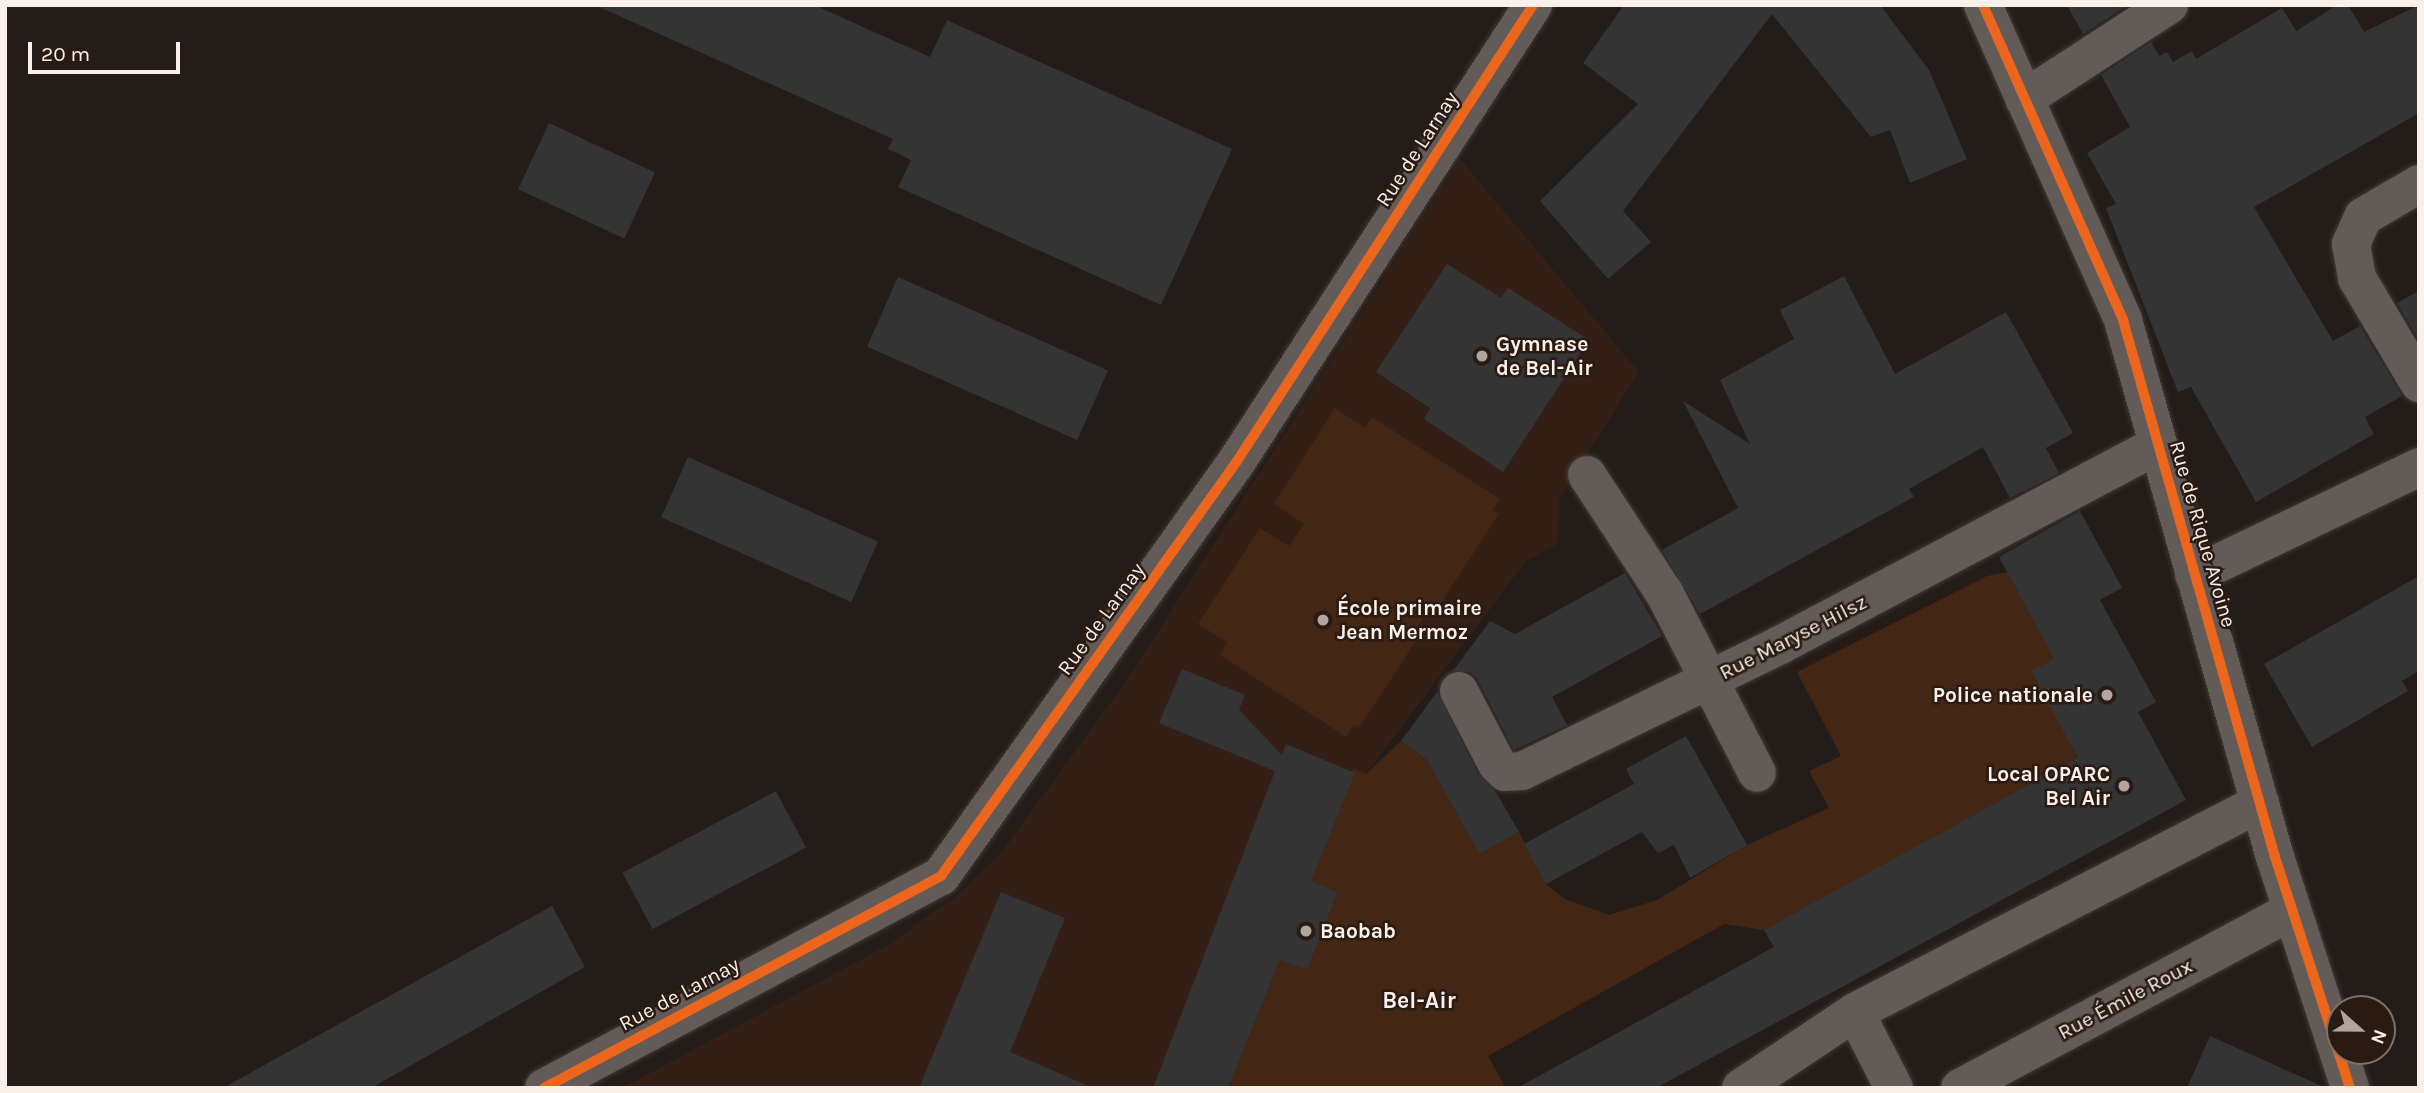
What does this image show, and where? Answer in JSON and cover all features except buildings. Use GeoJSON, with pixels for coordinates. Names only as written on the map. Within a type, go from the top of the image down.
{"type":"FeatureCollection","features":[{"type":"Feature","properties":{"kind":"street","name":"Rue de Larnay"},"geometry":{"type":"LineString","coordinates":[[544,1088],[941,876],[1237,461],[1533,5]]}},
{"type":"Feature","properties":{"kind":"street","name":"Rue de Rique Avoine"},"geometry":{"type":"LineString","coordinates":[[1983,5],[2123,320],[2291,911],[2350,1088]]}},
{"type":"Feature","properties":{"kind":"street"},"geometry":{"type":"LineString","coordinates":[[2025,99],[2169,5]]}},
{"type":"Feature","properties":{"kind":"street"},"geometry":{"type":"LineString","coordinates":[[2419,184],[2363,217],[2351,244],[2357,278],[2419,383]]}},
{"type":"Feature","properties":{"kind":"street","name":"Rue Maryse Hilsz"},"geometry":{"type":"LineString","coordinates":[[1459,691],[1497,764],[1515,773],[1709,680],[2158,445]]}},
{"type":"Feature","properties":{"kind":"street"},"geometry":{"type":"LineString","coordinates":[[2194,575],[2419,467]]}},
{"type":"Feature","properties":{"kind":"street"},"geometry":{"type":"LineString","coordinates":[[1587,475],[1665,594],[1757,773]]}},
{"type":"Feature","properties":{"kind":"street"},"geometry":{"type":"LineString","coordinates":[[1741,1088],[1854,1012],[2260,803]]}},
{"type":"Feature","properties":{"kind":"street","name":"Rue Émile Roux"},"geometry":{"type":"LineString","coordinates":[[1960,1088],[2291,911]]}},
{"type":"Feature","properties":{"kind":"street"},"geometry":{"type":"LineString","coordinates":[[1854,1012],[1894,1088]]}},
{"type":"Feature","properties":{"kind":"shaded area","name":"École primaire Jean Mermoz"},"geometry":{"type":"Polygon","coordinates":[[[1460,159],[1639,372],[1559,499],[1558,544],[1526,561],[1366,774],[1354,768],[1311,880],[1338,892],[1307,970],[1280,960],[1228,1088],[622,1088],[890,944],[960,893],[1001,853],[1127,680],[1460,159]]]}},
{"type":"Feature","properties":{"kind":"shaded area"},"geometry":{"type":"Polygon","coordinates":[[[1335,408],[1365,428],[1372,417],[1500,499],[1493,510],[1499,514],[1437,609],[1431,606],[1416,629],[1421,633],[1359,728],[1354,725],[1346,737],[1220,655],[1227,642],[1198,624],[1260,528],[1289,546],[1304,524],[1274,504],[1335,408]]]}},
{"type":"Feature","properties":{"kind":"shaded area"},"geometry":{"type":"Polygon","coordinates":[[[2007,572],[2054,659],[2072,747],[2085,774],[2038,780],[1868,873],[1876,889],[1832,893],[1764,930],[1724,924],[1488,1056],[1506,1088],[1228,1088],[1280,960],[1307,970],[1338,892],[1311,881],[1353,768],[1366,774],[1401,741],[1427,760],[1479,854],[1519,832],[1546,884],[1565,899],[1609,915],[1657,900],[1747,845],[1829,808],[1809,771],[1841,756],[1797,672],[1987,576],[2007,572]]]}},
{"type":"Feature","properties":{"kind":"cycle path"},"geometry":{"type":"LineString","coordinates":[[544,1088],[941,876],[1237,461],[1533,5]]}},
{"type":"Feature","properties":{"kind":"cycle path"},"geometry":{"type":"LineString","coordinates":[[1983,5],[2123,320],[2275,857],[2350,1088]]}},
{"type":"Feature","properties":{"kind":"place","name":"Gymnase de Bel-Air"},"geometry":{"type":"Point","coordinates":[1482,356]}},
{"type":"Feature","properties":{"kind":"place","name":"École primaire Jean Mermoz"},"geometry":{"type":"Point","coordinates":[1323,620]}},
{"type":"Feature","properties":{"kind":"place","name":"Police nationale"},"geometry":{"type":"Point","coordinates":[2107,695]}},
{"type":"Feature","properties":{"kind":"place","name":"Local OPARC Bel Air"},"geometry":{"type":"Point","coordinates":[2124,786]}},
{"type":"Feature","properties":{"kind":"place","name":"Baobab"},"geometry":{"type":"Point","coordinates":[1306,931]}},
{"type":"Feature","properties":{"kind":"district","name":"Bel-Air"},"geometry":{"type":"Point","coordinates":[1419,1001]}}]}
